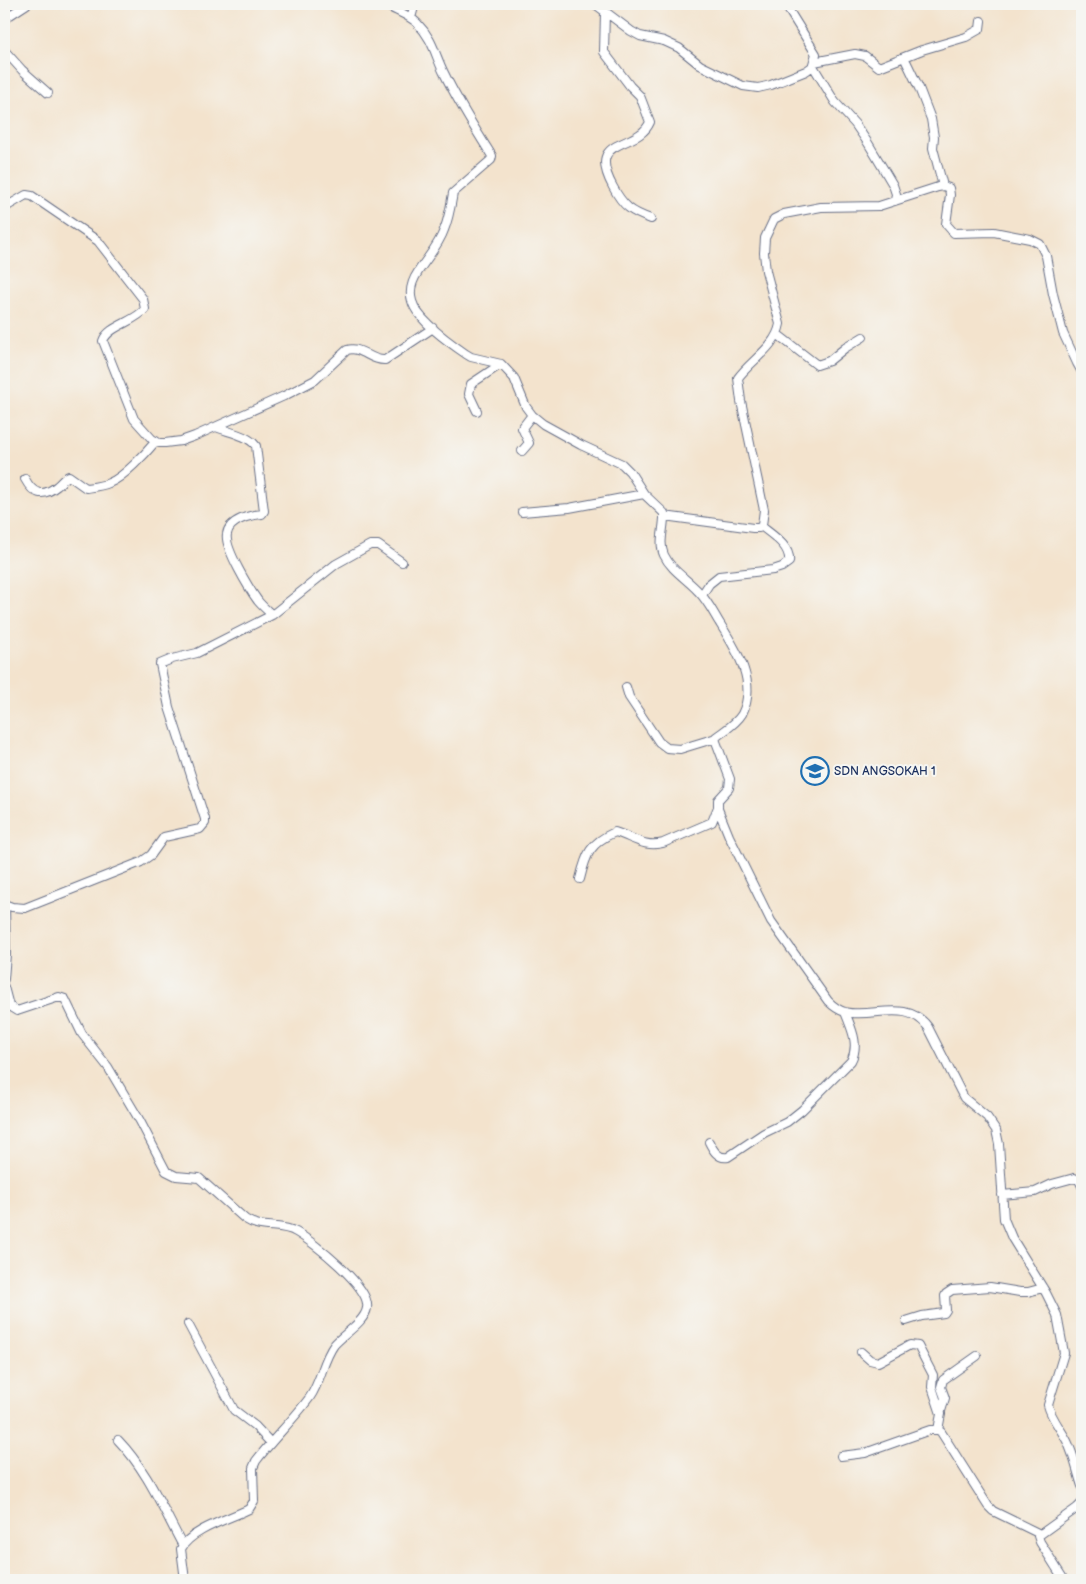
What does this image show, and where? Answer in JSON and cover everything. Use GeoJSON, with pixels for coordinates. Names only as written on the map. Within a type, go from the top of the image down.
{"type":"FeatureCollection","features":[{"type":"Feature","properties":{"kind":"street"},"geometry":{"type":"LineString","coordinates":[[4,20],[27,4]]}},
{"type":"Feature","properties":{"kind":"street"},"geometry":{"type":"LineString","coordinates":[[384,4],[411,18],[423,29],[433,44],[444,74],[468,118],[492,156],[492,160],[453,193],[444,230],[412,284],[410,294],[412,304],[433,328],[459,349],[471,357],[501,364],[514,378],[526,407],[543,424],[581,446],[622,464],[630,472],[644,494],[662,511],[664,516],[662,532],[664,554],[674,570],[702,595],[738,652],[743,666],[748,693],[745,706],[739,718],[716,738],[680,749],[667,748],[659,742],[629,697],[626,687]]}},
{"type":"Feature","properties":{"kind":"street"},"geometry":{"type":"LineString","coordinates":[[411,18],[414,7],[418,4]]}},
{"type":"Feature","properties":{"kind":"street"},"geometry":{"type":"LineString","coordinates":[[784,4],[816,54],[814,64],[835,102],[855,124],[893,185],[896,194],[895,201]]}},
{"type":"Feature","properties":{"kind":"street"},"geometry":{"type":"LineString","coordinates":[[600,7],[640,36],[679,48],[700,65],[751,88],[771,85],[797,76],[814,64],[855,54],[865,56],[879,67],[966,37],[980,29],[981,21]]}},
{"type":"Feature","properties":{"kind":"street"},"geometry":{"type":"LineString","coordinates":[[600,7],[606,56],[640,96],[650,122],[645,130],[613,148],[606,158],[605,168],[614,189],[629,209],[651,219]]}},
{"type":"Feature","properties":{"kind":"street"},"geometry":{"type":"LineString","coordinates":[[4,50],[22,70],[48,93]]}},
{"type":"Feature","properties":{"kind":"street"},"geometry":{"type":"LineString","coordinates":[[904,57],[919,88],[930,118],[934,137],[933,148],[943,186]]}},
{"type":"Feature","properties":{"kind":"street"},"geometry":{"type":"LineString","coordinates":[[664,516],[753,528],[761,526],[764,521],[764,510],[741,401],[738,378],[771,343],[777,334],[780,324],[766,271],[763,245],[774,219],[784,214],[821,207],[869,208],[943,186],[949,188],[946,224],[954,233],[994,232],[1032,240],[1040,244],[1046,256],[1052,294],[1063,333],[1082,372]]}},
{"type":"Feature","properties":{"kind":"street"},"geometry":{"type":"LineString","coordinates":[[4,208],[26,195],[32,196],[98,241],[143,299],[145,309],[140,316],[110,332],[103,340],[130,412],[139,426],[156,441],[165,444],[181,441],[216,427],[315,380],[347,350],[352,348],[361,350],[373,358],[385,360],[433,328]]}},
{"type":"Feature","properties":{"kind":"street"},"geometry":{"type":"LineString","coordinates":[[777,334],[817,365],[829,361],[863,336]]}},
{"type":"Feature","properties":{"kind":"street"},"geometry":{"type":"LineString","coordinates":[[477,412],[469,394],[470,385],[501,364]]}},
{"type":"Feature","properties":{"kind":"street"},"geometry":{"type":"LineString","coordinates":[[522,451],[529,443],[522,428],[532,415]]}},
{"type":"Feature","properties":{"kind":"street"},"geometry":{"type":"LineString","coordinates":[[216,427],[248,439],[256,446],[264,511],[262,514],[240,519],[228,530],[226,536],[232,555],[244,578],[259,602],[272,616]]}},
{"type":"Feature","properties":{"kind":"street"},"geometry":{"type":"LineString","coordinates":[[25,479],[31,489],[37,493],[55,488],[69,476],[86,488],[107,484],[137,462],[156,441]]}},
{"type":"Feature","properties":{"kind":"street"},"geometry":{"type":"LineString","coordinates":[[522,512],[569,508],[644,494]]}},
{"type":"Feature","properties":{"kind":"street"},"geometry":{"type":"LineString","coordinates":[[702,595],[709,584],[719,576],[773,570],[789,562],[790,557],[786,549],[761,526]]}},
{"type":"Feature","properties":{"kind":"street"},"geometry":{"type":"LineString","coordinates":[[4,979],[6,954],[4,904],[25,908],[141,862],[151,855],[164,837],[200,829],[203,826],[205,819],[169,706],[160,664],[197,653],[272,616],[336,564],[370,546],[378,545],[402,562]]}},
{"type":"Feature","properties":{"kind":"street"},"geometry":{"type":"LineString","coordinates":[[580,879],[588,853],[596,843],[614,832],[642,843],[657,845],[712,822],[718,807],[718,800],[729,788],[730,780],[716,738]]}},
{"type":"Feature","properties":{"kind":"street"},"geometry":{"type":"LineString","coordinates":[[718,807],[738,855],[771,921],[820,992],[833,1006],[845,1012],[904,1012],[909,1013],[926,1024],[964,1098],[987,1117],[996,1130],[999,1139],[1003,1214],[1012,1238],[1043,1288],[1057,1316],[1064,1348],[1060,1368],[1048,1400],[1048,1405],[1069,1446],[1082,1486]]}},
{"type":"Feature","properties":{"kind":"street"},"geometry":{"type":"LineString","coordinates":[[4,987],[9,1006],[17,1011],[59,997],[65,999],[82,1034],[108,1067],[140,1121],[166,1171],[176,1176],[199,1178],[250,1222],[295,1231],[328,1256],[354,1281],[365,1295],[366,1311],[353,1328],[333,1346],[310,1397],[256,1461],[254,1468],[254,1501],[252,1506],[196,1534],[181,1549],[185,1580]]}},
{"type":"Feature","properties":{"kind":"street"},"geometry":{"type":"LineString","coordinates":[[710,1142],[713,1150],[718,1155],[728,1157],[764,1133],[787,1122],[802,1110],[851,1061],[854,1055],[855,1041],[845,1012]]}},
{"type":"Feature","properties":{"kind":"street"},"geometry":{"type":"LineString","coordinates":[[1002,1195],[1035,1192],[1052,1184],[1080,1178],[1082,1186]]}},
{"type":"Feature","properties":{"kind":"street"},"geometry":{"type":"LineString","coordinates":[[906,1321],[922,1316],[944,1313],[946,1310],[944,1296],[952,1290],[990,1287],[1028,1292],[1043,1288]]}},
{"type":"Feature","properties":{"kind":"street"},"geometry":{"type":"LineString","coordinates":[[188,1324],[234,1410],[255,1426],[271,1443]]}},
{"type":"Feature","properties":{"kind":"street"},"geometry":{"type":"LineString","coordinates":[[861,1352],[870,1360],[878,1362],[910,1345],[918,1346],[933,1375],[932,1387],[941,1411]]}},
{"type":"Feature","properties":{"kind":"street"},"geometry":{"type":"LineString","coordinates":[[938,1430],[945,1398],[941,1387],[943,1380],[977,1356]]}},
{"type":"Feature","properties":{"kind":"street"},"geometry":{"type":"LineString","coordinates":[[841,1456],[865,1453],[917,1435],[938,1430]]}},
{"type":"Feature","properties":{"kind":"street"},"geometry":{"type":"LineString","coordinates":[[938,1430],[988,1506],[993,1511],[1040,1534]]}},
{"type":"Feature","properties":{"kind":"street"},"geometry":{"type":"LineString","coordinates":[[118,1440],[132,1453],[143,1470],[183,1546]]}},
{"type":"Feature","properties":{"kind":"street"},"geometry":{"type":"LineString","coordinates":[[1064,1580],[1039,1540],[1040,1534],[1077,1508],[1082,1502]]}},
{"type":"Feature","properties":{"kind":"place","name":"SDN ANGSOKAH 1"},"geometry":{"type":"Point","coordinates":[815,771]}}]}
